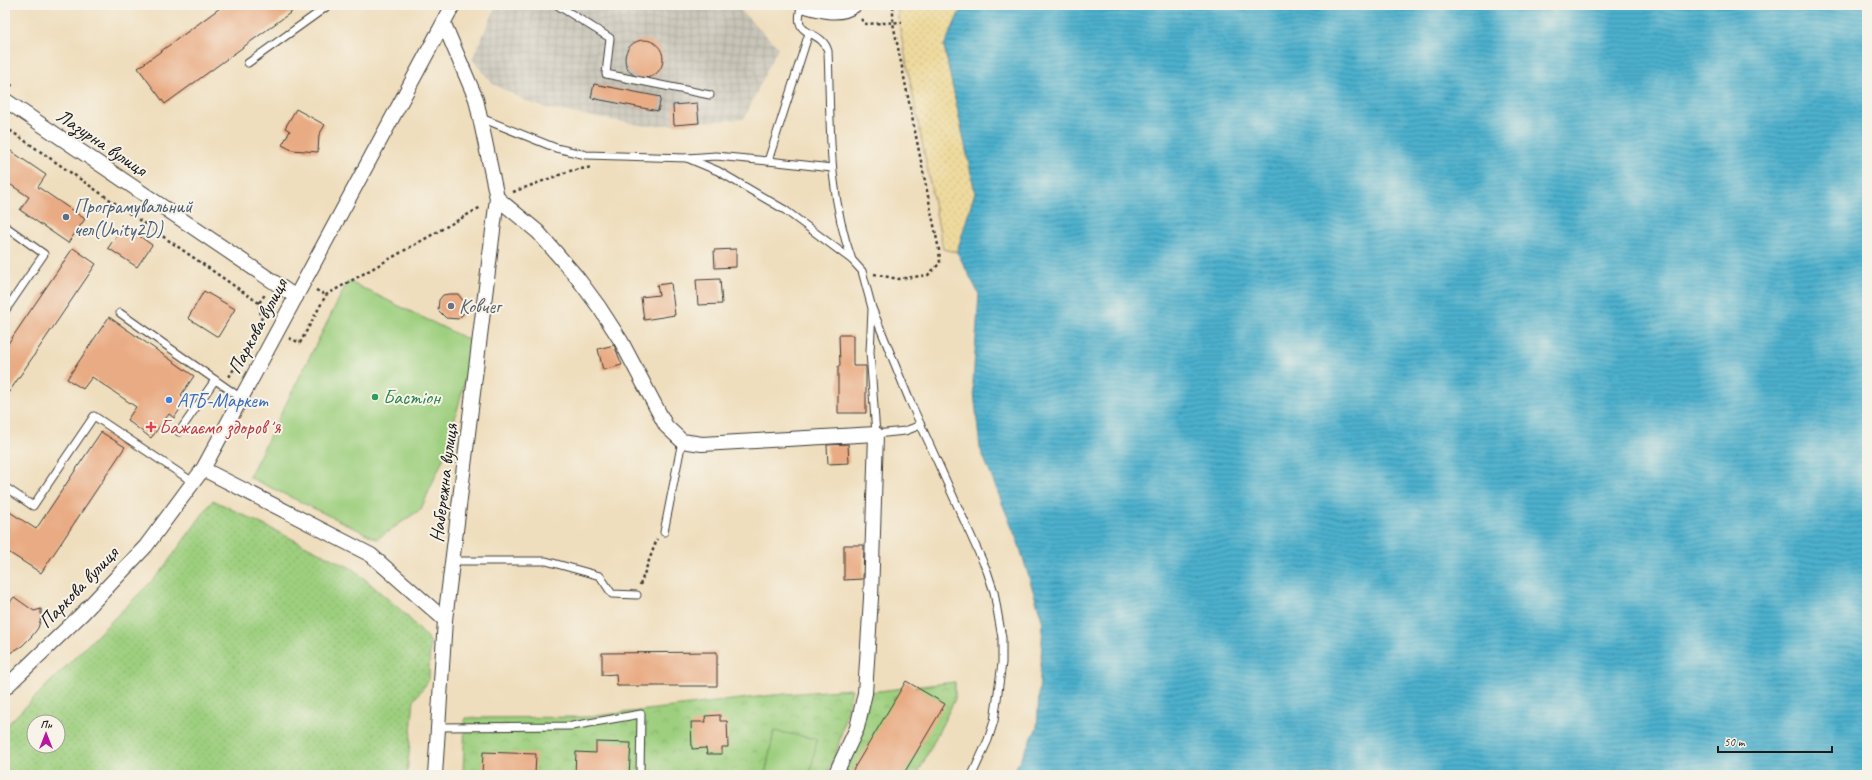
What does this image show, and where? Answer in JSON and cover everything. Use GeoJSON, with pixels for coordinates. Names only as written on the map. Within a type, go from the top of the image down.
{"type":"FeatureCollection","features":[{"type":"Feature","properties":{"kind":"street","name":"Паркова вулиця"},"geometry":{"type":"LineString","coordinates":[[5,688],[82,614],[146,546],[203,469],[453,5]]}},
{"type":"Feature","properties":{"kind":"street"},"geometry":{"type":"LineString","coordinates":[[802,5],[824,11],[837,12],[850,9],[855,5]]}},
{"type":"Feature","properties":{"kind":"street","name":"Набережна вулиця"},"geometry":{"type":"LineString","coordinates":[[435,775],[445,620],[497,198],[476,99],[444,24]]}},
{"type":"Feature","properties":{"kind":"street","name":"Лазурна вулиця"},"geometry":{"type":"LineString","coordinates":[[5,100],[296,297]]}},
{"type":"Feature","properties":{"kind":"street"},"geometry":{"type":"LineString","coordinates":[[497,198],[538,232],[576,276],[599,307],[621,341],[666,426],[682,441],[702,444],[876,434],[871,598],[865,693],[857,728],[835,775]]}},
{"type":"Feature","properties":{"kind":"street"},"geometry":{"type":"LineString","coordinates":[[203,469],[371,554],[445,620]]}},
{"type":"Feature","properties":{"kind":"lane"},"geometry":{"type":"LineString","coordinates":[[248,63],[329,5]]}},
{"type":"Feature","properties":{"kind":"lane"},"geometry":{"type":"LineString","coordinates":[[557,5],[610,38],[606,74],[710,95]]}},
{"type":"Feature","properties":{"kind":"lane"},"geometry":{"type":"LineString","coordinates":[[802,5],[799,14],[800,23],[805,31],[822,40],[826,44],[828,51],[832,168],[837,207],[843,234],[852,260]]}},
{"type":"Feature","properties":{"kind":"lane"},"geometry":{"type":"LineString","coordinates":[[768,161],[809,33]]}},
{"type":"Feature","properties":{"kind":"lane"},"geometry":{"type":"LineString","coordinates":[[481,118],[550,146],[586,155],[687,158],[716,156],[832,168]]}},
{"type":"Feature","properties":{"kind":"lane"},"geometry":{"type":"LineString","coordinates":[[687,158],[718,171],[785,210],[852,260],[862,271],[872,308],[994,592],[1002,638],[1002,663],[994,721],[988,740],[972,775]]}},
{"type":"Feature","properties":{"kind":"lane"},"geometry":{"type":"LineString","coordinates":[[5,226],[44,254],[5,311]]}},
{"type":"Feature","properties":{"kind":"lane"},"geometry":{"type":"LineString","coordinates":[[872,308],[870,352],[876,434],[905,431],[921,425]]}},
{"type":"Feature","properties":{"kind":"lane"},"geometry":{"type":"LineString","coordinates":[[120,313],[241,398]]}},
{"type":"Feature","properties":{"kind":"lane"},"geometry":{"type":"LineString","coordinates":[[180,432],[215,380]]}},
{"type":"Feature","properties":{"kind":"lane"},"geometry":{"type":"LineString","coordinates":[[5,487],[34,506],[94,416],[193,482]]}},
{"type":"Feature","properties":{"kind":"lane"},"geometry":{"type":"LineString","coordinates":[[664,532],[682,441]]}},
{"type":"Feature","properties":{"kind":"lane"},"geometry":{"type":"LineString","coordinates":[[453,561],[546,561],[600,576],[612,594],[636,595]]}},
{"type":"Feature","properties":{"kind":"lane"},"geometry":{"type":"LineString","coordinates":[[438,727],[572,726],[642,714],[640,775]]}},
{"type":"Feature","properties":{"kind":"path"},"geometry":{"type":"LineString","coordinates":[[862,271],[898,279],[928,275],[940,262],[939,250],[894,23],[893,5]]}},
{"type":"Feature","properties":{"kind":"path"},"geometry":{"type":"LineString","coordinates":[[860,18],[865,24],[902,22]]}},
{"type":"Feature","properties":{"kind":"path"},"geometry":{"type":"LineString","coordinates":[[5,127],[259,304],[262,322],[224,386]]}},
{"type":"Feature","properties":{"kind":"path"},"geometry":{"type":"LineString","coordinates":[[300,343],[326,295],[497,198],[570,171],[593,167]]}},
{"type":"Feature","properties":{"kind":"path"},"geometry":{"type":"LineString","coordinates":[[636,595],[659,535],[664,532]]}},
{"type":"Feature","properties":{"kind":"shaded area"},"geometry":{"type":"Polygon","coordinates":[[[497,5],[735,5],[778,47],[744,119],[647,126],[549,109],[528,102],[493,84],[472,59],[497,5]]]}},
{"type":"Feature","properties":{"kind":"green space","name":"Бастіон"},"geometry":{"type":"Polygon","coordinates":[[[348,281],[475,343],[446,452],[421,509],[377,539],[249,477],[348,281]]]}},
{"type":"Feature","properties":{"kind":"green space"},"geometry":{"type":"Polygon","coordinates":[[[213,500],[353,569],[404,613],[430,641],[429,680],[414,700],[407,775],[5,775],[5,727],[159,574],[213,500]]]}},
{"type":"Feature","properties":{"kind":"green space"},"geometry":{"type":"Polygon","coordinates":[[[955,682],[955,699],[917,775],[843,775],[851,758],[870,692],[955,682]]]}},
{"type":"Feature","properties":{"kind":"green space"},"geometry":{"type":"Polygon","coordinates":[[[852,689],[837,751],[827,775],[463,775],[465,718],[588,717],[774,695],[852,689]]]}},
{"type":"Feature","properties":{"kind":"green space"},"geometry":{"type":"Polygon","coordinates":[[[774,731],[817,739],[810,775],[765,775],[774,731]]]}},
{"type":"Feature","properties":{"kind":"sand"},"geometry":{"type":"Polygon","coordinates":[[[898,5],[963,5],[944,46],[975,192],[957,252],[943,249],[898,19],[898,5]]]}},
{"type":"Feature","properties":{"kind":"water"},"geometry":{"type":"Polygon","coordinates":[[[963,5],[1867,5],[1867,775],[1012,775],[1037,728],[1043,623],[1019,545],[980,448],[973,383],[979,294],[957,252],[975,192],[944,46],[963,5]]]}},
{"type":"Feature","properties":{"kind":"building"},"geometry":{"type":"Polygon","coordinates":[[[224,5],[301,5],[165,104],[138,68],[224,5]]]}},
{"type":"Feature","properties":{"kind":"building"},"geometry":{"type":"Polygon","coordinates":[[[644,40],[654,43],[660,49],[663,59],[660,69],[654,75],[644,78],[634,75],[628,69],[625,59],[628,49],[634,43],[644,40]]]}},
{"type":"Feature","properties":{"kind":"building"},"geometry":{"type":"Polygon","coordinates":[[[594,84],[661,97],[658,111],[591,98],[594,84]]]}},
{"type":"Feature","properties":{"kind":"building"},"geometry":{"type":"Polygon","coordinates":[[[697,103],[699,123],[674,125],[673,105],[697,103]]]}},
{"type":"Feature","properties":{"kind":"building"},"geometry":{"type":"Polygon","coordinates":[[[296,109],[325,125],[319,135],[318,152],[292,150],[282,145],[290,131],[285,128],[296,109]]]}},
{"type":"Feature","properties":{"kind":"building"},"geometry":{"type":"Polygon","coordinates":[[[5,147],[46,175],[38,187],[85,219],[68,243],[20,210],[29,197],[5,181],[5,147]]]}},
{"type":"Feature","properties":{"kind":"building"},"geometry":{"type":"Polygon","coordinates":[[[124,225],[152,245],[137,267],[108,248],[124,225]]]}},
{"type":"Feature","properties":{"kind":"building"},"geometry":{"type":"Polygon","coordinates":[[[73,248],[96,264],[5,398],[5,348],[73,248]]]}},
{"type":"Feature","properties":{"kind":"building"},"geometry":{"type":"Polygon","coordinates":[[[736,249],[736,267],[715,268],[714,250],[736,249]]]}},
{"type":"Feature","properties":{"kind":"building"},"geometry":{"type":"Polygon","coordinates":[[[720,279],[722,304],[698,305],[696,280],[720,279]]]}},
{"type":"Feature","properties":{"kind":"building"},"geometry":{"type":"Polygon","coordinates":[[[671,283],[675,315],[644,320],[641,297],[659,295],[657,285],[671,283]]]}},
{"type":"Feature","properties":{"kind":"building"},"geometry":{"type":"Polygon","coordinates":[[[204,291],[235,309],[218,337],[188,318],[204,291]]]}},
{"type":"Feature","properties":{"kind":"building","name":"Ковчег"},"geometry":{"type":"Polygon","coordinates":[[[458,294],[464,302],[463,314],[458,319],[446,318],[438,310],[439,300],[443,295],[458,294]]]}},
{"type":"Feature","properties":{"kind":"building"},"geometry":{"type":"Polygon","coordinates":[[[109,317],[194,376],[181,395],[187,399],[174,418],[169,414],[151,438],[127,420],[136,407],[92,377],[83,389],[67,379],[109,317]]]}},
{"type":"Feature","properties":{"kind":"building"},"geometry":{"type":"Polygon","coordinates":[[[839,335],[853,335],[853,366],[866,366],[866,413],[838,413],[838,366],[840,366],[839,335]]]}},
{"type":"Feature","properties":{"kind":"building"},"geometry":{"type":"Polygon","coordinates":[[[614,345],[622,365],[603,370],[598,349],[614,345]]]}},
{"type":"Feature","properties":{"kind":"building"},"geometry":{"type":"Polygon","coordinates":[[[101,432],[125,447],[41,573],[5,550],[5,509],[36,529],[101,432]]]}},
{"type":"Feature","properties":{"kind":"building"},"geometry":{"type":"Polygon","coordinates":[[[848,444],[849,463],[828,464],[827,445],[848,444]]]}},
{"type":"Feature","properties":{"kind":"building"},"geometry":{"type":"Polygon","coordinates":[[[844,545],[864,545],[863,579],[844,580],[844,545]]]}},
{"type":"Feature","properties":{"kind":"building"},"geometry":{"type":"Polygon","coordinates":[[[14,597],[34,611],[41,609],[41,618],[38,628],[32,636],[22,646],[5,656],[5,599],[10,602],[14,597]]]}},
{"type":"Feature","properties":{"kind":"building"},"geometry":{"type":"Polygon","coordinates":[[[717,652],[717,686],[617,686],[616,674],[602,675],[602,653],[717,652]]]}},
{"type":"Feature","properties":{"kind":"building"},"geometry":{"type":"Polygon","coordinates":[[[906,681],[945,704],[903,775],[850,775],[906,681]]]}},
{"type":"Feature","properties":{"kind":"building"},"geometry":{"type":"Polygon","coordinates":[[[720,715],[720,721],[727,721],[728,747],[722,747],[722,754],[707,754],[706,748],[692,749],[691,722],[706,722],[705,716],[720,715]]]}},
{"type":"Feature","properties":{"kind":"building"},"geometry":{"type":"Polygon","coordinates":[[[596,742],[631,743],[629,775],[575,775],[576,752],[596,753],[596,742]]]}},
{"type":"Feature","properties":{"kind":"building"},"geometry":{"type":"Polygon","coordinates":[[[483,752],[536,754],[535,775],[482,775],[483,752]]]}},
{"type":"Feature","properties":{"kind":"place","name":"Програмувальний чел(Unity2D)"},"geometry":{"type":"Point","coordinates":[66,217]}},
{"type":"Feature","properties":{"kind":"place","name":"Ковчег"},"geometry":{"type":"Point","coordinates":[451,306]}},
{"type":"Feature","properties":{"kind":"place","name":"Бастіон"},"geometry":{"type":"Point","coordinates":[375,397]}},
{"type":"Feature","properties":{"kind":"place","name":"АТБ-Маркет"},"geometry":{"type":"Point","coordinates":[169,400]}},
{"type":"Feature","properties":{"kind":"place","name":"Бажаємо здоровʼя"},"geometry":{"type":"Point","coordinates":[151,427]}}]}
